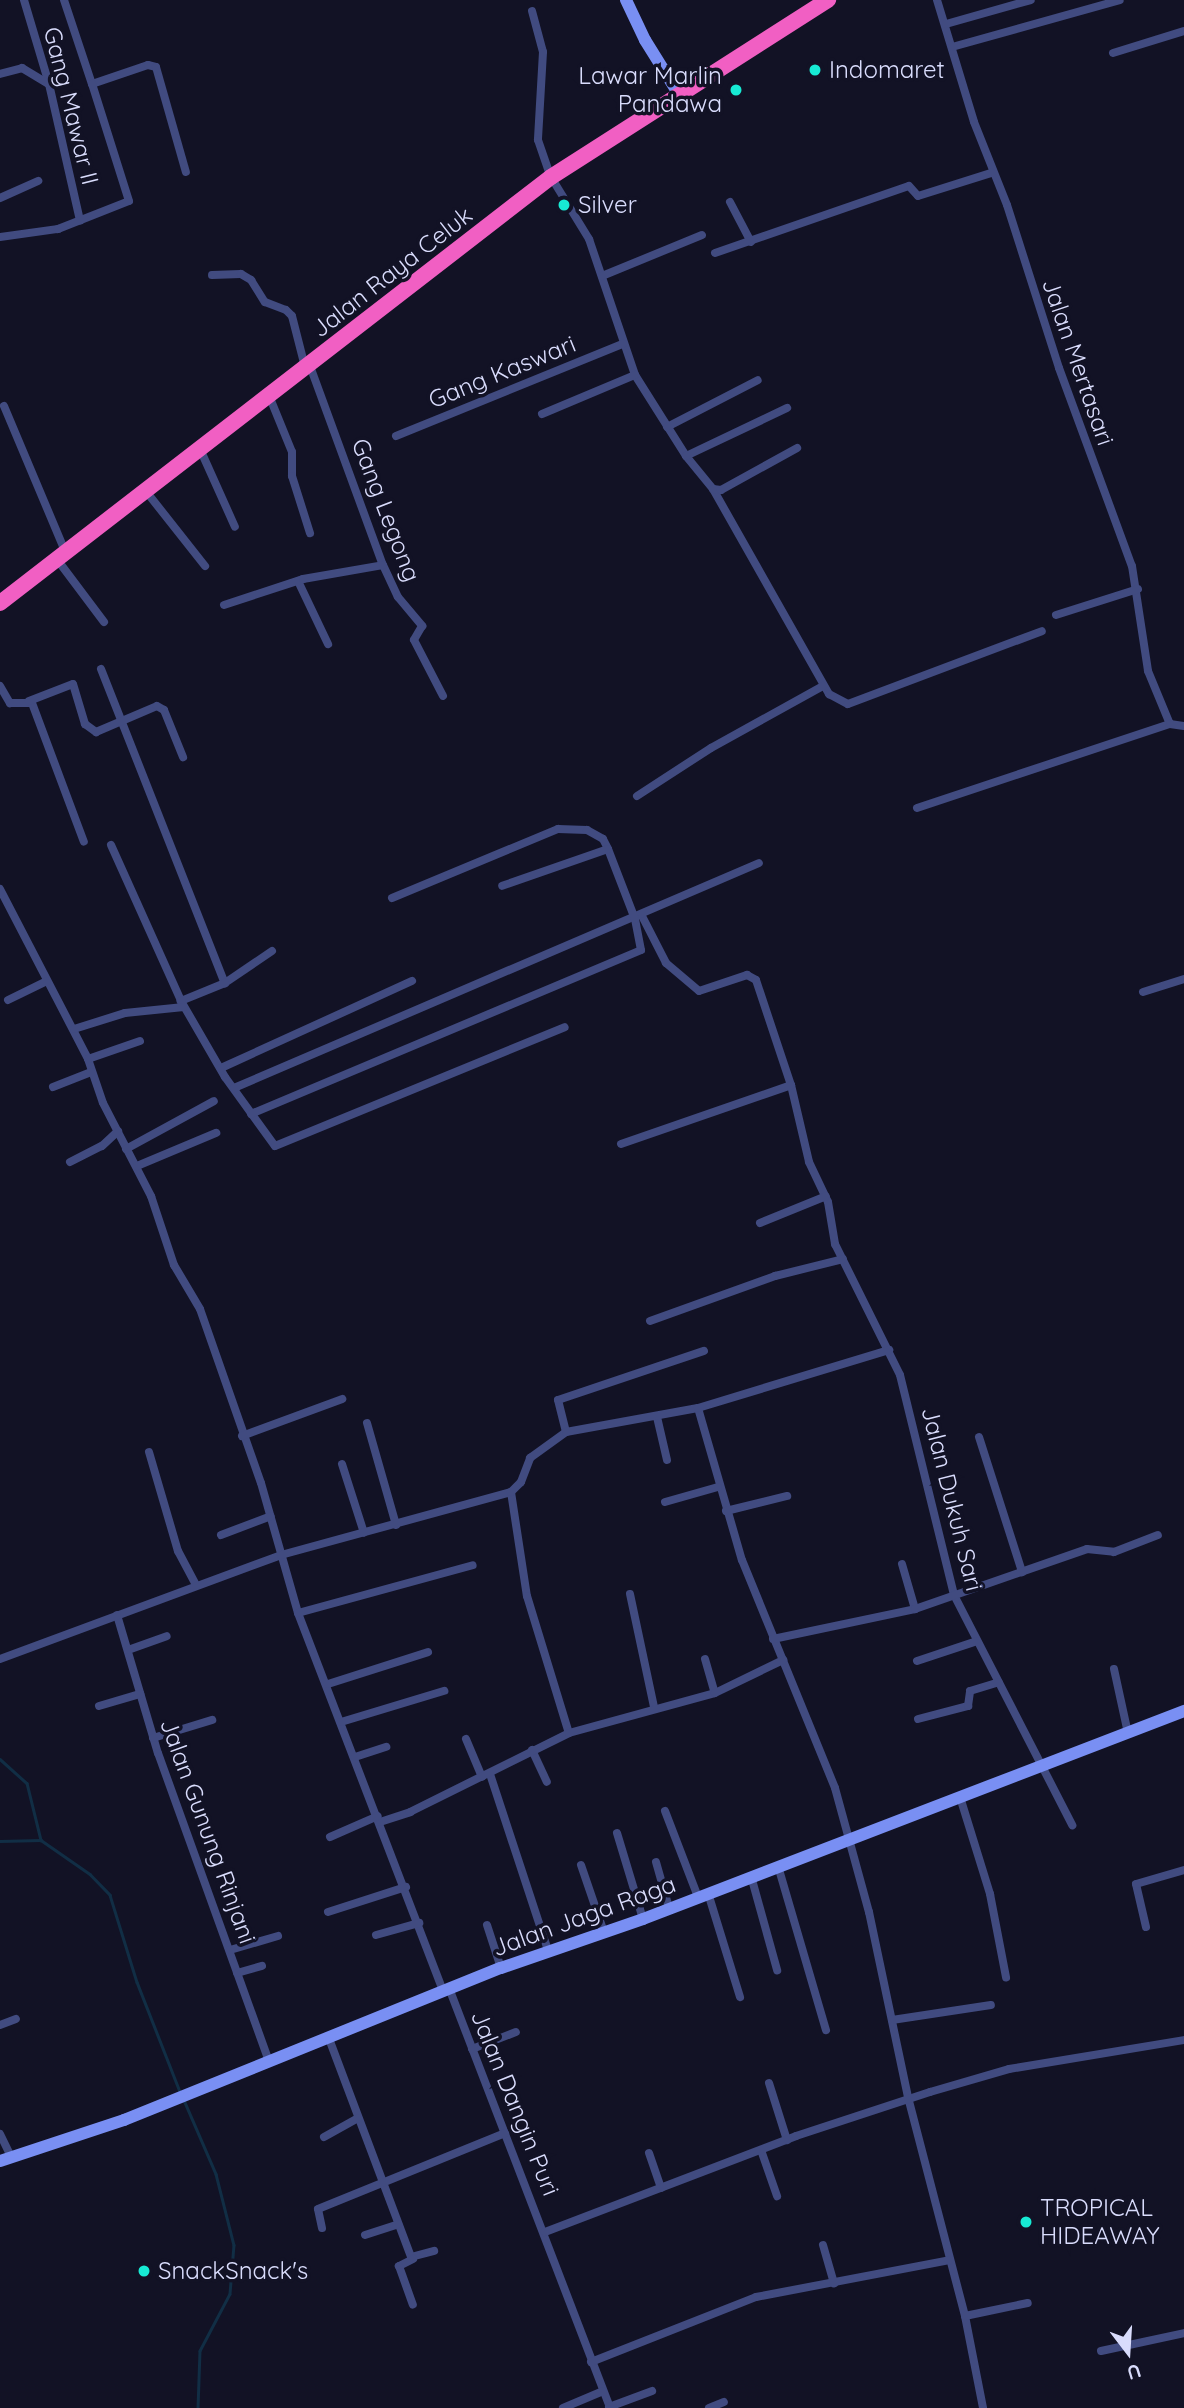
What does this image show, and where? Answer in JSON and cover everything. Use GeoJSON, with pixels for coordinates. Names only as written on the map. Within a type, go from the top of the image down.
{"type":"FeatureCollection","features":[{"type":"Feature","properties":{"kind":"highway","name":"Jalan Raya Celuk"},"geometry":{"type":"LineString","coordinates":[[0,603],[270,397],[551,177],[678,93],[828,0]]}},
{"type":"Feature","properties":{"kind":"street","name":"Gang Mawar II"},"geometry":{"type":"LineString","coordinates":[[24,0],[49,84],[80,221]]}},
{"type":"Feature","properties":{"kind":"street"},"geometry":{"type":"LineString","coordinates":[[0,237],[49,231],[112,211],[130,198],[64,0]]}},
{"type":"Feature","properties":{"kind":"street"},"geometry":{"type":"LineString","coordinates":[[626,0],[645,40],[678,93]]}},
{"type":"Feature","properties":{"kind":"street","name":"Jalan Mertasari"},"geometry":{"type":"LineString","coordinates":[[937,0],[991,173],[1007,205],[1023,261],[1138,589],[1148,671],[1170,724]]}},
{"type":"Feature","properties":{"kind":"street"},"geometry":{"type":"LineString","coordinates":[[946,24],[1031,0]]}},
{"type":"Feature","properties":{"kind":"street"},"geometry":{"type":"LineString","coordinates":[[952,47],[1120,0]]}},
{"type":"Feature","properties":{"kind":"street"},"geometry":{"type":"LineString","coordinates":[[532,12],[544,52],[537,133],[551,177],[589,239],[635,375],[685,456],[713,489],[823,686],[839,702],[848,704],[1042,631]]}},
{"type":"Feature","properties":{"kind":"street"},"geometry":{"type":"LineString","coordinates":[[1113,53],[1184,31]]}},
{"type":"Feature","properties":{"kind":"street"},"geometry":{"type":"LineString","coordinates":[[92,84],[154,65],[186,173]]}},
{"type":"Feature","properties":{"kind":"street"},"geometry":{"type":"LineString","coordinates":[[0,74],[22,68],[49,84]]}},
{"type":"Feature","properties":{"kind":"street"},"geometry":{"type":"LineString","coordinates":[[715,253],[909,186],[918,196],[991,173]]}},
{"type":"Feature","properties":{"kind":"street"},"geometry":{"type":"LineString","coordinates":[[0,198],[38,181]]}},
{"type":"Feature","properties":{"kind":"street"},"geometry":{"type":"LineString","coordinates":[[730,202],[751,242]]}},
{"type":"Feature","properties":{"kind":"street"},"geometry":{"type":"LineString","coordinates":[[602,276],[702,235]]}},
{"type":"Feature","properties":{"kind":"street","name":"Gang Legong"},"geometry":{"type":"LineString","coordinates":[[212,275],[241,274],[251,280],[265,302],[286,310],[299,337],[383,565],[398,597],[422,626],[414,640],[443,696]]}},
{"type":"Feature","properties":{"kind":"street","name":"Gang Kaswari"},"geometry":{"type":"LineString","coordinates":[[396,436],[623,344]]}},
{"type":"Feature","properties":{"kind":"street"},"geometry":{"type":"LineString","coordinates":[[542,414],[635,375]]}},
{"type":"Feature","properties":{"kind":"street"},"geometry":{"type":"LineString","coordinates":[[667,427],[758,380]]}},
{"type":"Feature","properties":{"kind":"street"},"geometry":{"type":"LineString","coordinates":[[270,397],[292,452],[292,476],[310,533]]}},
{"type":"Feature","properties":{"kind":"street"},"geometry":{"type":"LineString","coordinates":[[4,406],[60,555],[104,622]]}},
{"type":"Feature","properties":{"kind":"street"},"geometry":{"type":"LineString","coordinates":[[685,456],[787,408]]}},
{"type":"Feature","properties":{"kind":"street"},"geometry":{"type":"LineString","coordinates":[[713,489],[721,490],[797,448]]}},
{"type":"Feature","properties":{"kind":"street"},"geometry":{"type":"LineString","coordinates":[[200,449],[235,527]]}},
{"type":"Feature","properties":{"kind":"street"},"geometry":{"type":"LineString","coordinates":[[145,490],[205,566]]}},
{"type":"Feature","properties":{"kind":"street"},"geometry":{"type":"LineString","coordinates":[[224,605],[298,581],[383,565]]}},
{"type":"Feature","properties":{"kind":"street"},"geometry":{"type":"LineString","coordinates":[[298,581],[328,643]]}},
{"type":"Feature","properties":{"kind":"street"},"geometry":{"type":"LineString","coordinates":[[1056,615],[1138,589]]}},
{"type":"Feature","properties":{"kind":"street"},"geometry":{"type":"LineString","coordinates":[[102,669],[225,983]]}},
{"type":"Feature","properties":{"kind":"street"},"geometry":{"type":"LineString","coordinates":[[0,685],[10,703],[29,701],[71,683],[91,731],[123,722],[154,706],[161,708],[183,757]]}},
{"type":"Feature","properties":{"kind":"street"},"geometry":{"type":"LineString","coordinates":[[637,796],[711,748],[823,686]]}},
{"type":"Feature","properties":{"kind":"street"},"geometry":{"type":"LineString","coordinates":[[29,701],[84,842]]}},
{"type":"Feature","properties":{"kind":"street"},"geometry":{"type":"LineString","coordinates":[[917,808],[1170,724],[1184,726]]}},
{"type":"Feature","properties":{"kind":"street"},"geometry":{"type":"LineString","coordinates":[[251,1114],[637,953],[641,946],[639,918],[608,849],[603,839],[587,830],[558,829],[392,898]]}},
{"type":"Feature","properties":{"kind":"street"},"geometry":{"type":"LineString","coordinates":[[111,845],[183,1004],[268,1141],[279,1147],[565,1027]]}},
{"type":"Feature","properties":{"kind":"street"},"geometry":{"type":"LineString","coordinates":[[502,887],[608,849]]}},
{"type":"Feature","properties":{"kind":"street"},"geometry":{"type":"LineString","coordinates":[[234,1088],[639,918],[759,863]]}},
{"type":"Feature","properties":{"kind":"street","name":"Jalan Dangin Puri"},"geometry":{"type":"LineString","coordinates":[[0,889],[74,1029],[126,1149],[138,1166],[174,1265],[200,1309],[271,1516],[298,1613],[328,1684],[419,1923],[545,2232],[591,2362],[610,2407]]}},
{"type":"Feature","properties":{"kind":"street","name":"Jalan Dukuh Sari"},"geometry":{"type":"LineString","coordinates":[[639,918],[666,963],[699,991],[747,975],[755,977],[791,1084],[809,1162],[826,1196],[833,1237],[889,1350],[920,1445],[954,1595],[976,1641],[1044,1764],[1072,1825]]}},
{"type":"Feature","properties":{"kind":"street"},"geometry":{"type":"LineString","coordinates":[[74,1029],[125,1013],[183,1004],[225,983],[272,951]]}},
{"type":"Feature","properties":{"kind":"street"},"geometry":{"type":"LineString","coordinates":[[1143,992],[1184,979]]}},
{"type":"Feature","properties":{"kind":"street"},"geometry":{"type":"LineString","coordinates":[[8,1000],[47,981]]}},
{"type":"Feature","properties":{"kind":"street"},"geometry":{"type":"LineString","coordinates":[[221,1068],[412,981]]}},
{"type":"Feature","properties":{"kind":"street"},"geometry":{"type":"LineString","coordinates":[[88,1059],[140,1041]]}},
{"type":"Feature","properties":{"kind":"street"},"geometry":{"type":"LineString","coordinates":[[53,1087],[91,1072]]}},
{"type":"Feature","properties":{"kind":"street"},"geometry":{"type":"LineString","coordinates":[[621,1144],[791,1084]]}},
{"type":"Feature","properties":{"kind":"street"},"geometry":{"type":"LineString","coordinates":[[126,1149],[214,1101]]}},
{"type":"Feature","properties":{"kind":"street"},"geometry":{"type":"LineString","coordinates":[[70,1162],[102,1146],[118,1131]]}},
{"type":"Feature","properties":{"kind":"street"},"geometry":{"type":"LineString","coordinates":[[138,1166],[216,1133]]}},
{"type":"Feature","properties":{"kind":"street"},"geometry":{"type":"LineString","coordinates":[[760,1223],[826,1196]]}},
{"type":"Feature","properties":{"kind":"street"},"geometry":{"type":"LineString","coordinates":[[650,1321],[775,1276],[843,1259]]}},
{"type":"Feature","properties":{"kind":"street"},"geometry":{"type":"LineString","coordinates":[[0,1659],[281,1555],[511,1492],[521,1482],[530,1458],[566,1432],[698,1408],[889,1350]]}},
{"type":"Feature","properties":{"kind":"street"},"geometry":{"type":"LineString","coordinates":[[566,1432],[558,1401],[704,1351]]}},
{"type":"Feature","properties":{"kind":"street"},"geometry":{"type":"LineString","coordinates":[[242,1436],[342,1399]]}},
{"type":"Feature","properties":{"kind":"street"},"geometry":{"type":"LineString","coordinates":[[698,1408],[726,1511],[773,1639],[824,1755],[846,1841],[870,1912],[909,2101],[965,2316],[983,2408]]}},
{"type":"Feature","properties":{"kind":"street"},"geometry":{"type":"LineString","coordinates":[[657,1417],[667,1460]]}},
{"type":"Feature","properties":{"kind":"street"},"geometry":{"type":"LineString","coordinates":[[367,1423],[396,1525]]}},
{"type":"Feature","properties":{"kind":"street"},"geometry":{"type":"LineString","coordinates":[[979,1437],[1022,1572]]}},
{"type":"Feature","properties":{"kind":"street"},"geometry":{"type":"LineString","coordinates":[[149,1452],[174,1540],[196,1585]]}},
{"type":"Feature","properties":{"kind":"street"},"geometry":{"type":"LineString","coordinates":[[342,1464],[364,1533]]}},
{"type":"Feature","properties":{"kind":"street"},"geometry":{"type":"LineString","coordinates":[[665,1502],[718,1487]]}},
{"type":"Feature","properties":{"kind":"street"},"geometry":{"type":"LineString","coordinates":[[511,1492],[527,1597],[569,1733]]}},
{"type":"Feature","properties":{"kind":"street"},"geometry":{"type":"LineString","coordinates":[[726,1511],[787,1496]]}},
{"type":"Feature","properties":{"kind":"street"},"geometry":{"type":"LineString","coordinates":[[222,1535],[271,1516]]}},
{"type":"Feature","properties":{"kind":"street"},"geometry":{"type":"LineString","coordinates":[[773,1639],[915,1609],[1087,1549],[1114,1552],[1158,1535]]}},
{"type":"Feature","properties":{"kind":"street"},"geometry":{"type":"LineString","coordinates":[[902,1564],[915,1609]]}},
{"type":"Feature","properties":{"kind":"street"},"geometry":{"type":"LineString","coordinates":[[298,1613],[473,1566]]}},
{"type":"Feature","properties":{"kind":"street"},"geometry":{"type":"LineString","coordinates":[[630,1594],[654,1707]]}},
{"type":"Feature","properties":{"kind":"street","name":"Jalan Gunung Rinjani"},"geometry":{"type":"LineString","coordinates":[[117,1615],[153,1738],[268,2059]]}},
{"type":"Feature","properties":{"kind":"street"},"geometry":{"type":"LineString","coordinates":[[128,1650],[167,1636]]}},
{"type":"Feature","properties":{"kind":"street"},"geometry":{"type":"LineString","coordinates":[[917,1661],[976,1641]]}},
{"type":"Feature","properties":{"kind":"street"},"geometry":{"type":"LineString","coordinates":[[328,1684],[428,1652]]}},
{"type":"Feature","properties":{"kind":"street"},"geometry":{"type":"LineString","coordinates":[[705,1658],[715,1693]]}},
{"type":"Feature","properties":{"kind":"street"},"geometry":{"type":"LineString","coordinates":[[330,1837],[486,1776],[569,1733],[654,1707],[715,1693],[783,1660]]}},
{"type":"Feature","properties":{"kind":"street"},"geometry":{"type":"LineString","coordinates":[[1114,1669],[1128,1733]]}},
{"type":"Feature","properties":{"kind":"street"},"geometry":{"type":"LineString","coordinates":[[918,1719],[968,1706],[970,1691],[999,1682]]}},
{"type":"Feature","properties":{"kind":"street"},"geometry":{"type":"LineString","coordinates":[[341,1722],[444,1691]]}},
{"type":"Feature","properties":{"kind":"street"},"geometry":{"type":"LineString","coordinates":[[99,1706],[140,1694]]}},
{"type":"Feature","properties":{"kind":"street","name":"Jalan Jaga Raga"},"geometry":{"type":"LineString","coordinates":[[6,2159],[169,2101],[268,2059],[501,1968],[643,1919],[1184,1711]]}},
{"type":"Feature","properties":{"kind":"street"},"geometry":{"type":"LineString","coordinates":[[153,1738],[212,1720]]}},
{"type":"Feature","properties":{"kind":"street"},"geometry":{"type":"LineString","coordinates":[[466,1739],[486,1776],[549,1953]]}},
{"type":"Feature","properties":{"kind":"street"},"geometry":{"type":"LineString","coordinates":[[355,1757],[386,1747]]}},
{"type":"Feature","properties":{"kind":"street"},"geometry":{"type":"LineString","coordinates":[[532,1750],[547,1782]]}},
{"type":"Feature","properties":{"kind":"street"},"geometry":{"type":"LineString","coordinates":[[960,1797],[990,1894],[1006,1977]]}},
{"type":"Feature","properties":{"kind":"street"},"geometry":{"type":"LineString","coordinates":[[665,1811],[703,1895],[740,1997]]}},
{"type":"Feature","properties":{"kind":"street"},"geometry":{"type":"LineString","coordinates":[[617,1833],[643,1919]]}},
{"type":"Feature","properties":{"kind":"street"},"geometry":{"type":"LineString","coordinates":[[656,1862],[669,1908]]}},
{"type":"Feature","properties":{"kind":"street"},"geometry":{"type":"LineString","coordinates":[[581,1865],[604,1932]]}},
{"type":"Feature","properties":{"kind":"street"},"geometry":{"type":"LineString","coordinates":[[778,1866],[826,2030]]}},
{"type":"Feature","properties":{"kind":"street"},"geometry":{"type":"LineString","coordinates":[[1146,1927],[1136,1884],[1184,1870]]}},
{"type":"Feature","properties":{"kind":"street"},"geometry":{"type":"LineString","coordinates":[[751,1876],[777,1969]]}},
{"type":"Feature","properties":{"kind":"street"},"geometry":{"type":"LineString","coordinates":[[328,1912],[406,1887]]}},
{"type":"Feature","properties":{"kind":"street"},"geometry":{"type":"LineString","coordinates":[[376,1935],[419,1923]]}},
{"type":"Feature","properties":{"kind":"street"},"geometry":{"type":"LineString","coordinates":[[487,1925],[501,1968]]}},
{"type":"Feature","properties":{"kind":"street"},"geometry":{"type":"LineString","coordinates":[[230,1951],[278,1936]]}},
{"type":"Feature","properties":{"kind":"street"},"geometry":{"type":"LineString","coordinates":[[237,1973],[262,1966]]}},
{"type":"Feature","properties":{"kind":"street"},"geometry":{"type":"LineString","coordinates":[[892,2020],[990,2005]]}},
{"type":"Feature","properties":{"kind":"street"},"geometry":{"type":"LineString","coordinates":[[0,2025],[16,2019]]}},
{"type":"Feature","properties":{"kind":"street"},"geometry":{"type":"LineString","coordinates":[[472,2049],[516,2032]]}},
{"type":"Feature","properties":{"kind":"street"},"geometry":{"type":"LineString","coordinates":[[328,2036],[381,2184],[413,2259]]}},
{"type":"Feature","properties":{"kind":"street"},"geometry":{"type":"LineString","coordinates":[[545,2232],[787,2140],[1009,2069],[1184,2040]]}},
{"type":"Feature","properties":{"kind":"street"},"geometry":{"type":"LineString","coordinates":[[769,2083],[787,2140]]}},
{"type":"Feature","properties":{"kind":"street"},"geometry":{"type":"LineString","coordinates":[[324,2137],[358,2119]]}},
{"type":"Feature","properties":{"kind":"street"},"geometry":{"type":"LineString","coordinates":[[322,2228],[316,2210],[505,2133]]}},
{"type":"Feature","properties":{"kind":"street"},"geometry":{"type":"LineString","coordinates":[[0,2134],[6,2159]]}},
{"type":"Feature","properties":{"kind":"street"},"geometry":{"type":"LineString","coordinates":[[761,2150],[777,2196]]}},
{"type":"Feature","properties":{"kind":"street"},"geometry":{"type":"LineString","coordinates":[[649,2153],[661,2188]]}},
{"type":"Feature","properties":{"kind":"street"},"geometry":{"type":"LineString","coordinates":[[365,2235],[398,2224]]}},
{"type":"Feature","properties":{"kind":"street"},"geometry":{"type":"LineString","coordinates":[[823,2245],[834,2283]]}},
{"type":"Feature","properties":{"kind":"street"},"geometry":{"type":"LineString","coordinates":[[413,2305],[399,2266],[434,2251]]}},
{"type":"Feature","properties":{"kind":"street"},"geometry":{"type":"LineString","coordinates":[[591,2362],[756,2297],[950,2259]]}},
{"type":"Feature","properties":{"kind":"street"},"geometry":{"type":"LineString","coordinates":[[965,2316],[1028,2304]]}},
{"type":"Feature","properties":{"kind":"street"},"geometry":{"type":"LineString","coordinates":[[1101,2351],[1184,2333]]}},
{"type":"Feature","properties":{"kind":"street"},"geometry":{"type":"LineString","coordinates":[[563,2408],[603,2390]]}},
{"type":"Feature","properties":{"kind":"street"},"geometry":{"type":"LineString","coordinates":[[610,2407],[652,2391]]}},
{"type":"Feature","properties":{"kind":"street"},"geometry":{"type":"LineString","coordinates":[[709,2408],[724,2402]]}},
{"type":"Feature","properties":{"kind":"waterway"},"geometry":{"type":"LineString","coordinates":[[0,1759],[27,1783],[41,1840]]}},
{"type":"Feature","properties":{"kind":"waterway"},"geometry":{"type":"LineString","coordinates":[[0,1841],[41,1840],[90,1874],[110,1895],[137,1982],[181,2094]]}},
{"type":"Feature","properties":{"kind":"waterway"},"geometry":{"type":"LineString","coordinates":[[184,2100],[216,2174],[234,2245],[230,2294],[200,2351],[198,2408]]}},
{"type":"Feature","properties":{"kind":"place","name":"Indomaret"},"geometry":{"type":"Point","coordinates":[815,70]}},
{"type":"Feature","properties":{"kind":"place","name":"Lawar Marlin Pandawa"},"geometry":{"type":"Point","coordinates":[736,90]}},
{"type":"Feature","properties":{"kind":"place","name":"Silver"},"geometry":{"type":"Point","coordinates":[564,205]}},
{"type":"Feature","properties":{"kind":"place","name":"TROPICAL HIDEAWAY"},"geometry":{"type":"Point","coordinates":[1026,2222]}},
{"type":"Feature","properties":{"kind":"place","name":"SnackSnack's"},"geometry":{"type":"Point","coordinates":[144,2271]}}]}
